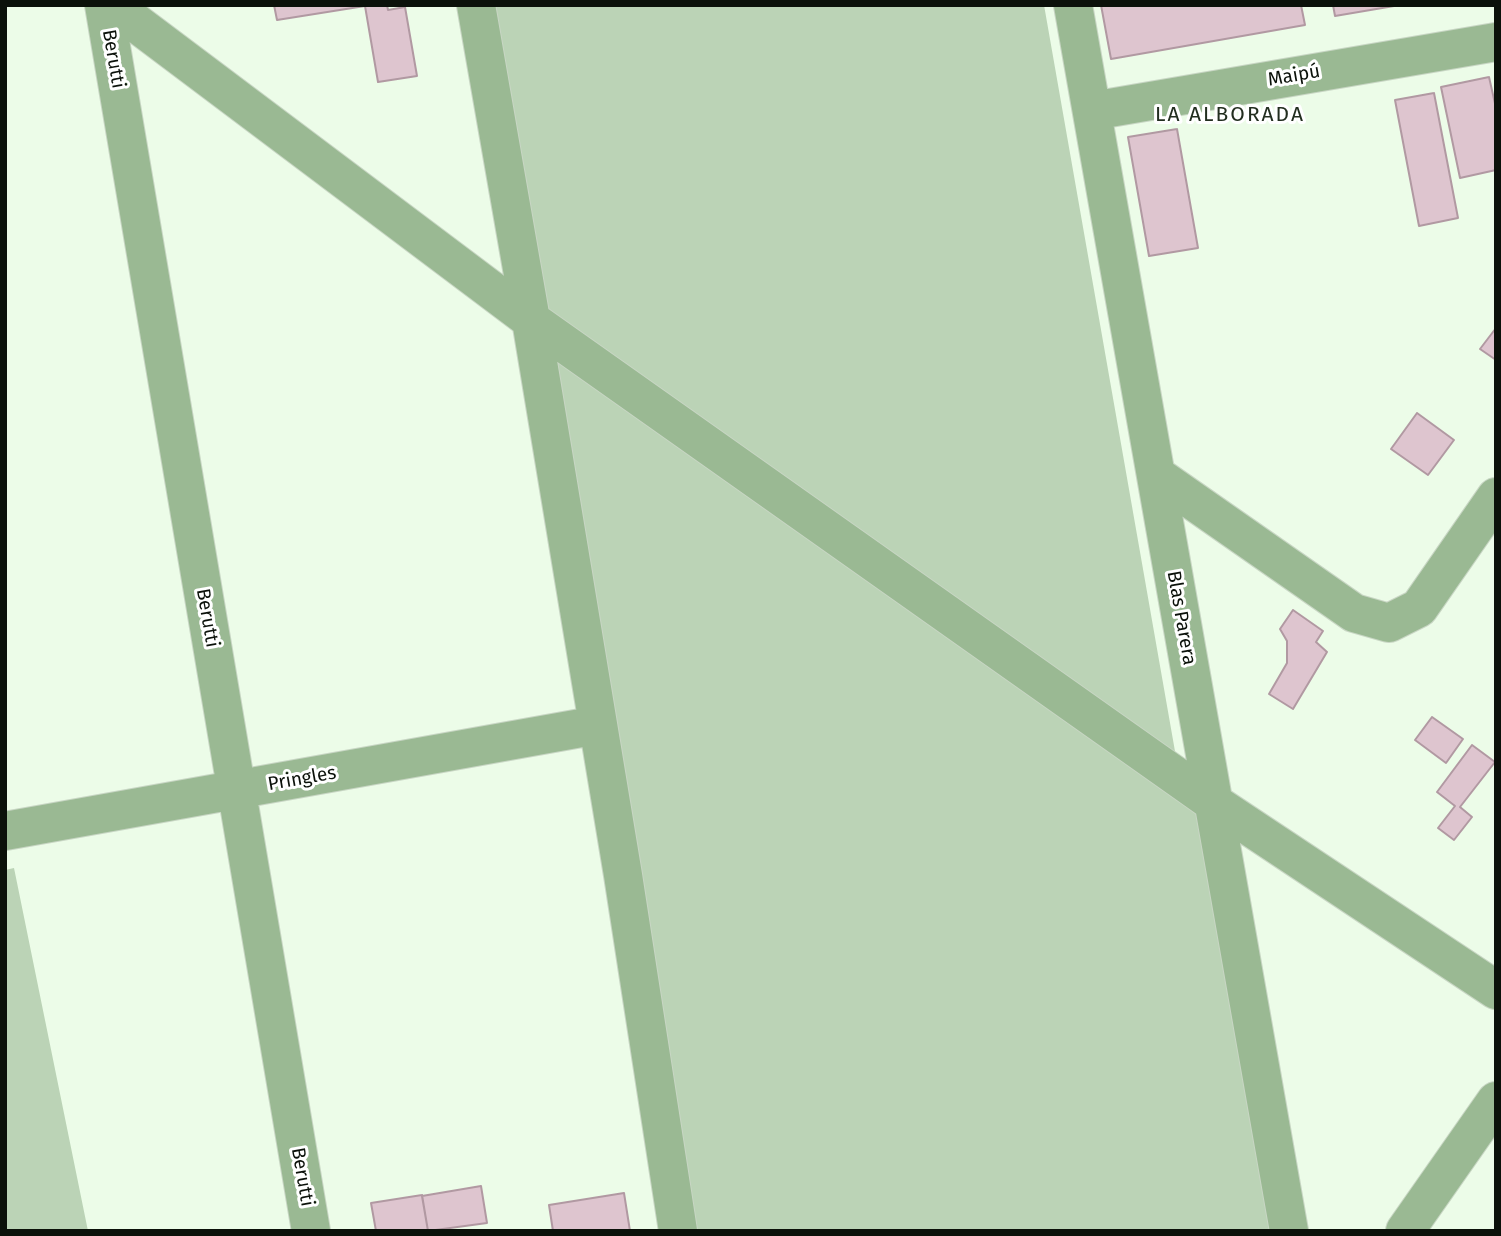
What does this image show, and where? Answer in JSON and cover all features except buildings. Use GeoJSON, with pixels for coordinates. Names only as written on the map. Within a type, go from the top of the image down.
{"type":"FeatureCollection","features":[{"type":"Feature","properties":{"kind":"street","name":"Berutti"},"geometry":{"type":"LineString","coordinates":[[104,5],[311,1231]]}},
{"type":"Feature","properties":{"kind":"street"},"geometry":{"type":"LineString","coordinates":[[112,5],[531,320],[1214,803],[1496,990]]}},
{"type":"Feature","properties":{"kind":"street"},"geometry":{"type":"LineString","coordinates":[[476,5],[598,725],[678,1231]]}},
{"type":"Feature","properties":{"kind":"street","name":"Blas Parera"},"geometry":{"type":"LineString","coordinates":[[1073,5],[1289,1231]]}},
{"type":"Feature","properties":{"kind":"street","name":"Maipú"},"geometry":{"type":"LineString","coordinates":[[1092,111],[1496,42]]}},
{"type":"Feature","properties":{"kind":"street"},"geometry":{"type":"LineString","coordinates":[[1156,475],[1354,613],[1389,623],[1419,608],[1496,497]]}},
{"type":"Feature","properties":{"kind":"street","name":"Pringles"},"geometry":{"type":"LineString","coordinates":[[5,831],[598,725]]}},
{"type":"Feature","properties":{"kind":"street"},"geometry":{"type":"LineString","coordinates":[[1405,1231],[1496,1101]]}},
{"type":"Feature","properties":{"kind":"green space"},"geometry":{"type":"Polygon","coordinates":[[[495,5],[1044,5],[1176,757],[545,315],[495,5]]]}},
{"type":"Feature","properties":{"kind":"green space"},"geometry":{"type":"Polygon","coordinates":[[[531,320],[1214,803],[1289,1231],[687,1231],[531,320]]]}},
{"type":"Feature","properties":{"kind":"green space"},"geometry":{"type":"Polygon","coordinates":[[[14,868],[88,1231],[5,1231],[5,870],[14,868]]]}},
{"type":"Feature","properties":{"kind":"district","name":"LA ALBORADA"},"geometry":{"type":"Point","coordinates":[1230,115]}}]}
